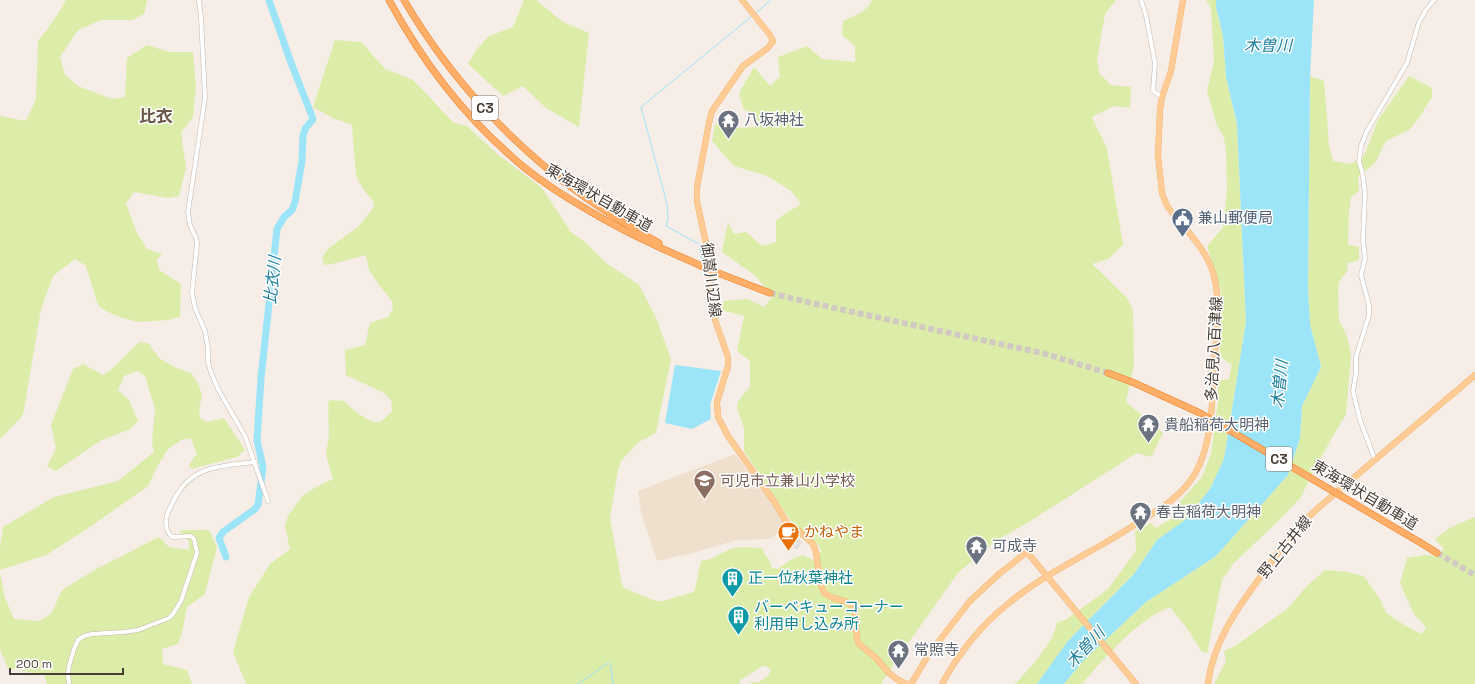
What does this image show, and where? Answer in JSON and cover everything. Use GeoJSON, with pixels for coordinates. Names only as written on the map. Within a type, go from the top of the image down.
{"type":"FeatureCollection","features":[{"type":"Feature","properties":{"kind":"highway","name":"東海環状自動車道"},"geometry":{"type":"LineString","coordinates":[[388,0],[410,36],[442,80],[476,122],[510,155],[547,184],[582,207],[632,234],[701,266],[770,293]]}},
{"type":"Feature","properties":{"kind":"highway","name":"東海環状自動車道"},"geometry":{"type":"LineString","coordinates":[[404,0],[429,40],[449,67],[480,103],[520,144],[586,198],[634,229],[684,258]]}},
{"type":"Feature","properties":{"kind":"highway","name":"東海環状自動車道"},"geometry":{"type":"LineString","coordinates":[[1108,373],[1170,398],[1200,413],[1437,553]]}},
{"type":"Feature","properties":{"kind":"main road","name":"御嵩川辺線"},"geometry":{"type":"LineString","coordinates":[[742,0],[770,35],[773,41],[768,48],[743,66],[712,111],[697,187],[699,216],[708,252],[711,296],[715,320],[728,357],[726,372],[717,402],[718,417],[728,436],[775,503],[787,523],[813,544],[816,552],[820,583],[824,593],[833,598],[847,602],[852,606],[855,613],[857,639],[859,644],[875,657],[890,674],[907,684]]}},
{"type":"Feature","properties":{"kind":"main road","name":"多治見八百津線"},"geometry":{"type":"LineString","coordinates":[[942,684],[965,649],[1009,602],[1047,577],[1163,508],[1174,499],[1195,474],[1206,446],[1209,430],[1213,377],[1217,292],[1212,271],[1204,254],[1167,206],[1162,193],[1158,155],[1162,97],[1171,71],[1183,0]]}},
{"type":"Feature","properties":{"kind":"main road","name":"野上古井線"},"geometry":{"type":"LineString","coordinates":[[1208,684],[1212,660],[1226,628],[1248,593],[1295,530],[1303,521],[1475,375]]}},
{"type":"Feature","properties":{"kind":"main road"},"geometry":{"type":"LineString","coordinates":[[911,684],[929,654],[970,601],[999,574],[1027,552],[1136,684]]}},
{"type":"Feature","properties":{"kind":"street"},"geometry":{"type":"LineString","coordinates":[[199,0],[205,98],[188,212],[190,225],[197,244],[192,293],[205,331],[208,348],[208,362],[211,372],[218,388],[245,436],[268,501]]}},
{"type":"Feature","properties":{"kind":"street"},"geometry":{"type":"LineString","coordinates":[[1141,0],[1146,16],[1155,63],[1153,91],[1162,97]]}},
{"type":"Feature","properties":{"kind":"street"},"geometry":{"type":"LineString","coordinates":[[1375,460],[1360,420],[1352,391],[1356,373],[1356,357],[1367,322],[1369,304],[1361,275],[1365,259],[1363,239],[1365,192],[1359,162],[1361,146],[1367,131],[1407,63],[1419,22],[1434,0]]}},
{"type":"Feature","properties":{"kind":"street"},"geometry":{"type":"LineString","coordinates":[[69,684],[69,666],[78,640],[84,636],[92,634],[138,630],[169,618],[173,614],[184,594],[197,553],[194,539],[190,536],[173,538],[169,535],[166,527],[168,510],[184,483],[212,468],[255,462]]}},
{"type":"Feature","properties":{"kind":"shaded area","name":"可児市立兼山小学校"},"geometry":{"type":"Polygon","coordinates":[[[735,454],[784,520],[784,524],[775,536],[768,539],[737,540],[693,553],[657,561],[641,512],[638,491],[735,454]]]}},
{"type":"Feature","properties":{"kind":"shaded area"},"geometry":{"type":"Polygon","coordinates":[[[787,530],[793,530],[802,543],[797,550],[784,543],[782,535],[787,530]]]}},
{"type":"Feature","properties":{"kind":"green space"},"geometry":{"type":"Polygon","coordinates":[[[66,0],[147,0],[144,14],[133,20],[101,20],[78,30],[60,57],[65,75],[78,86],[112,99],[125,97],[127,58],[147,45],[169,52],[193,52],[196,87],[193,117],[181,133],[186,168],[179,196],[168,198],[134,192],[126,204],[137,233],[147,249],[162,254],[157,259],[159,270],[181,284],[180,317],[168,320],[139,322],[122,318],[106,311],[98,305],[86,266],[75,259],[53,276],[41,309],[23,415],[0,439],[0,116],[26,121],[36,99],[38,41],[52,23],[66,0]]]}},
{"type":"Feature","properties":{"kind":"green space"},"geometry":{"type":"Polygon","coordinates":[[[524,0],[536,0],[563,22],[589,33],[579,127],[546,108],[523,86],[503,96],[468,64],[477,49],[489,36],[513,27],[524,0]]]}},
{"type":"Feature","properties":{"kind":"green space"},"geometry":{"type":"Polygon","coordinates":[[[872,0],[1116,0],[1105,14],[1097,60],[1099,73],[1111,85],[1131,87],[1130,108],[1114,106],[1092,117],[1107,149],[1123,245],[1108,259],[1092,264],[1127,298],[1133,310],[1134,364],[1126,402],[1163,433],[1151,457],[1137,453],[1032,520],[994,542],[958,573],[881,684],[749,684],[759,682],[768,676],[771,670],[768,667],[763,666],[739,681],[741,684],[246,684],[233,652],[249,597],[270,564],[290,549],[285,526],[288,516],[303,495],[333,479],[326,455],[329,435],[328,403],[330,400],[344,401],[360,415],[376,422],[382,421],[392,411],[391,401],[384,393],[346,375],[345,350],[365,345],[370,323],[388,317],[393,309],[392,301],[369,270],[366,255],[324,265],[322,257],[329,248],[359,226],[374,207],[373,201],[363,189],[356,175],[352,125],[333,118],[313,107],[335,40],[361,42],[385,69],[413,80],[454,123],[467,126],[497,154],[542,188],[571,232],[585,242],[605,262],[639,285],[657,320],[671,359],[656,433],[639,442],[622,460],[618,470],[610,518],[622,585],[624,588],[656,601],[663,601],[693,592],[701,561],[710,559],[730,549],[742,547],[762,548],[769,559],[772,568],[778,569],[790,560],[803,555],[816,560],[821,551],[819,546],[790,520],[744,451],[744,428],[737,408],[738,401],[750,387],[750,361],[737,351],[744,316],[721,310],[724,301],[748,299],[764,307],[773,296],[753,274],[722,252],[728,222],[734,234],[746,232],[762,246],[776,242],[776,221],[801,204],[791,191],[767,176],[734,166],[712,141],[715,124],[734,128],[756,127],[751,113],[743,108],[739,93],[754,67],[770,86],[780,77],[778,57],[807,46],[822,59],[855,62],[855,46],[842,35],[843,21],[864,10],[868,7],[872,0]]]}},
{"type":"Feature","properties":{"kind":"green space"},"geometry":{"type":"Polygon","coordinates":[[[1206,0],[1216,0],[1216,7],[1223,36],[1226,77],[1237,124],[1246,322],[1224,459],[1210,489],[1185,521],[1157,540],[1134,574],[1068,641],[1037,684],[1015,684],[1036,661],[1052,638],[1057,623],[1067,619],[1108,589],[1136,551],[1135,531],[1151,523],[1156,528],[1173,518],[1175,507],[1202,477],[1211,454],[1218,402],[1218,381],[1229,379],[1232,365],[1220,356],[1221,291],[1207,246],[1223,228],[1227,189],[1226,151],[1224,138],[1216,123],[1207,91],[1214,62],[1211,8],[1206,0]]]}},
{"type":"Feature","properties":{"kind":"green space"},"geometry":{"type":"Polygon","coordinates":[[[1310,76],[1324,81],[1329,145],[1333,161],[1350,164],[1364,156],[1378,120],[1409,76],[1432,88],[1432,97],[1419,118],[1409,130],[1386,141],[1375,163],[1358,177],[1359,191],[1351,197],[1348,245],[1359,247],[1359,260],[1348,263],[1347,271],[1339,282],[1338,291],[1339,320],[1347,336],[1351,356],[1346,414],[1316,466],[1301,497],[1233,564],[1222,580],[1208,653],[1202,652],[1186,627],[1170,607],[1146,621],[1122,640],[1082,684],[1064,684],[1083,661],[1146,602],[1216,556],[1288,475],[1300,438],[1302,406],[1321,367],[1310,324],[1308,289],[1310,76]]]}},
{"type":"Feature","properties":{"kind":"green space"},"geometry":{"type":"Polygon","coordinates":[[[139,342],[148,343],[159,358],[176,368],[191,373],[198,383],[202,396],[199,408],[200,418],[207,422],[224,418],[245,450],[237,457],[191,469],[189,464],[197,454],[191,438],[181,440],[168,449],[148,486],[87,529],[46,555],[0,570],[0,547],[3,527],[54,497],[118,481],[154,452],[152,443],[155,409],[145,376],[138,371],[124,376],[118,390],[129,400],[138,421],[130,429],[100,441],[56,471],[47,466],[56,449],[51,425],[73,369],[83,364],[103,375],[113,368],[139,342]]]}},
{"type":"Feature","properties":{"kind":"green space"},"geometry":{"type":"Polygon","coordinates":[[[1475,517],[1475,684],[1214,684],[1226,661],[1224,651],[1235,646],[1288,608],[1307,586],[1325,570],[1347,572],[1364,576],[1381,601],[1386,613],[1422,634],[1426,627],[1414,614],[1400,583],[1407,558],[1425,555],[1436,556],[1444,549],[1435,539],[1451,527],[1475,517]]]}},
{"type":"Feature","properties":{"kind":"green space"},"geometry":{"type":"Polygon","coordinates":[[[209,530],[217,547],[205,594],[187,607],[182,633],[178,644],[162,649],[163,664],[187,670],[192,684],[47,684],[44,675],[8,668],[0,649],[0,573],[5,598],[14,619],[39,621],[51,614],[62,590],[98,568],[159,537],[169,547],[189,550],[189,542],[179,531],[209,530]]]}},
{"type":"Feature","properties":{"kind":"water","name":"木曽川"},"geometry":{"type":"Polygon","coordinates":[[[1216,0],[1314,0],[1310,76],[1308,289],[1310,324],[1321,367],[1302,406],[1300,438],[1288,475],[1216,556],[1146,602],[1083,661],[1064,684],[1037,684],[1068,641],[1134,574],[1157,540],[1185,520],[1210,489],[1224,459],[1246,322],[1237,124],[1226,77],[1223,36],[1216,7],[1216,0]]]}},
{"type":"Feature","properties":{"kind":"water"},"geometry":{"type":"Polygon","coordinates":[[[675,365],[721,371],[710,405],[711,419],[692,429],[665,423],[675,365]]]}},
{"type":"Feature","properties":{"kind":"waterway","name":"比衣川"},"geometry":{"type":"LineString","coordinates":[[226,557],[219,538],[223,532],[255,509],[258,505],[263,467],[257,440],[261,378],[277,229],[284,217],[292,210],[295,202],[302,161],[303,136],[305,129],[313,119],[269,0]]}},
{"type":"Feature","properties":{"kind":"waterway"},"geometry":{"type":"LineString","coordinates":[[756,13],[771,0]]}},
{"type":"Feature","properties":{"kind":"waterway"},"geometry":{"type":"LineString","coordinates":[[703,265],[699,244],[666,226],[668,218],[667,204],[641,107],[752,16]]}},
{"type":"Feature","properties":{"kind":"waterway"},"geometry":{"type":"LineString","coordinates":[[703,270],[703,275]]}},
{"type":"Feature","properties":{"kind":"waterway"},"geometry":{"type":"LineString","coordinates":[[578,684],[608,663]]}},
{"type":"Feature","properties":{"kind":"waterway"},"geometry":{"type":"LineString","coordinates":[[610,663],[613,684]]}},
{"type":"Feature","properties":{"kind":"tunnel"},"geometry":{"type":"LineString","coordinates":[[770,293],[1042,353],[1108,373]]}},
{"type":"Feature","properties":{"kind":"tunnel"},"geometry":{"type":"LineString","coordinates":[[1437,553],[1475,575]]}},
{"type":"Feature","properties":{"kind":"place","name":"八坂神社"},"geometry":{"type":"Point","coordinates":[729,140]}},
{"type":"Feature","properties":{"kind":"place","name":"兼山郵便局"},"geometry":{"type":"Point","coordinates":[1183,238]}},
{"type":"Feature","properties":{"kind":"place","name":"貴船稲荷大明神"},"geometry":{"type":"Point","coordinates":[1149,444]}},
{"type":"Feature","properties":{"kind":"place","name":"可児市立兼山小学校"},"geometry":{"type":"Point","coordinates":[705,500]}},
{"type":"Feature","properties":{"kind":"place","name":"春吉稲荷大明神"},"geometry":{"type":"Point","coordinates":[1141,532]}},
{"type":"Feature","properties":{"kind":"place","name":"かねやま"},"geometry":{"type":"Point","coordinates":[788,552]}},
{"type":"Feature","properties":{"kind":"place","name":"可成寺"},"geometry":{"type":"Point","coordinates":[976,566]}},
{"type":"Feature","properties":{"kind":"place","name":"正一位秋葉神社"},"geometry":{"type":"Point","coordinates":[732,598]}},
{"type":"Feature","properties":{"kind":"place","name":"バーベキューコーナー 利用申し込み所"},"geometry":{"type":"Point","coordinates":[739,636]}},
{"type":"Feature","properties":{"kind":"place","name":"常照寺"},"geometry":{"type":"Point","coordinates":[898,670]}},
{"type":"Feature","properties":{"kind":"district","name":"比衣"},"geometry":{"type":"Point","coordinates":[156,116]}}]}
